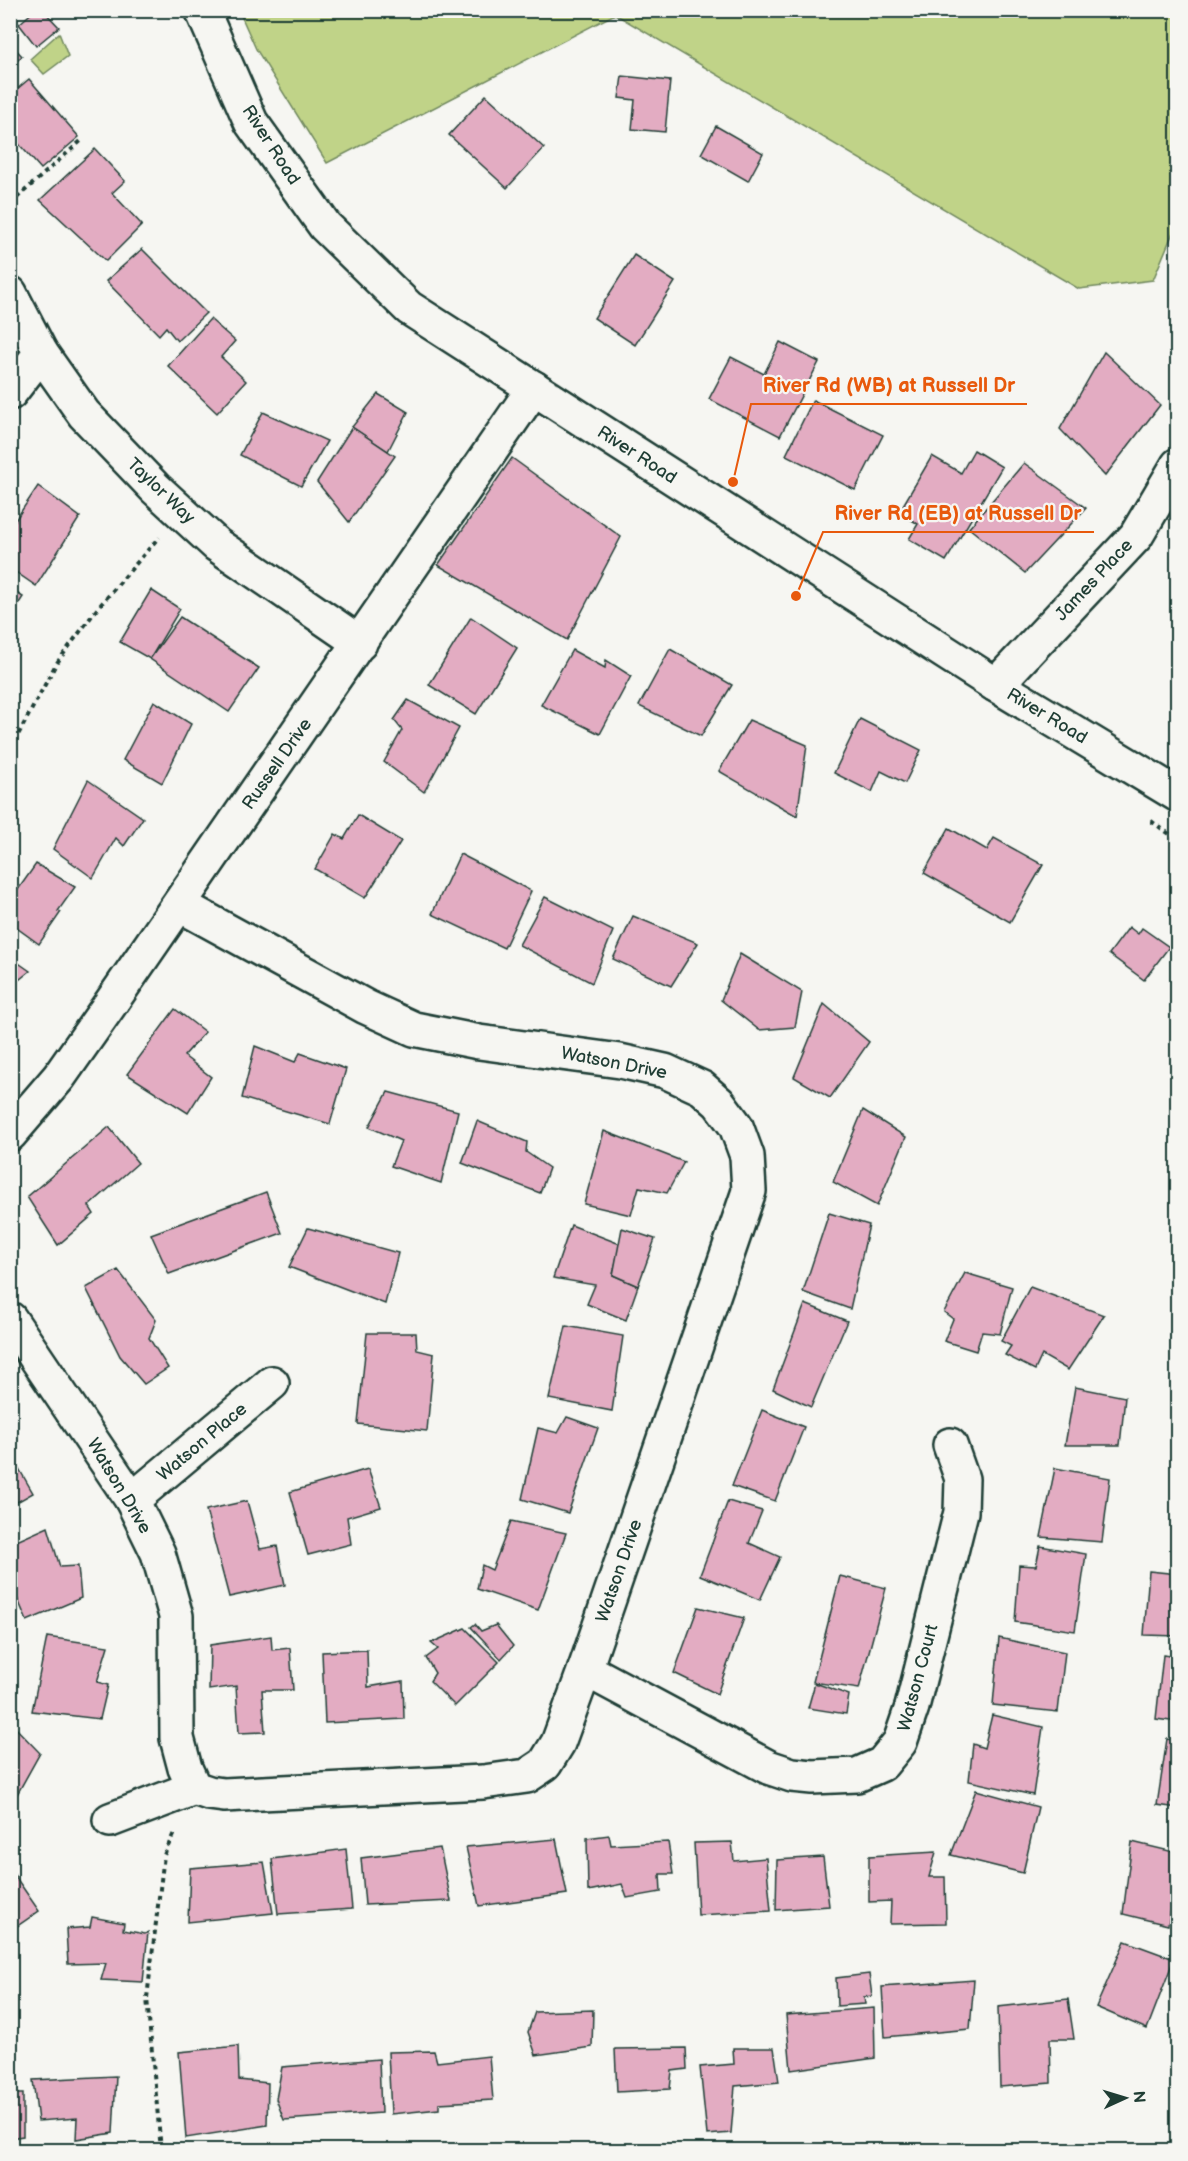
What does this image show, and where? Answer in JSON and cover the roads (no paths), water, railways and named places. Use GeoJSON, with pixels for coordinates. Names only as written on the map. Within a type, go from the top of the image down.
{"type":"FeatureCollection","features":[{"type":"Feature","properties":{"kind":"street","name":"River Road"},"geometry":{"type":"LineString","coordinates":[[202,10],[251,122],[325,226],[409,308],[996,685],[1178,795]]}},
{"type":"Feature","properties":{"kind":"street","name":"Taylor Way"},"geometry":{"type":"LineString","coordinates":[[10,293],[41,353],[84,414],[154,488],[217,545],[360,643]]}},
{"type":"Feature","properties":{"kind":"street"},"geometry":{"type":"LineString","coordinates":[[10,393],[41,353]]}},
{"type":"Feature","properties":{"kind":"street","name":"Russell Drive"},"geometry":{"type":"LineString","coordinates":[[10,1134],[59,1077],[180,905],[534,388]]}},
{"type":"Feature","properties":{"kind":"street","name":"James Place"},"geometry":{"type":"LineString","coordinates":[[996,685],[1136,536],[1178,465]]}},
{"type":"Feature","properties":{"kind":"street","name":"Watson Drive"},"geometry":{"type":"LineString","coordinates":[[10,1319],[132,1500],[158,1553],[176,1616],[177,1738],[185,1768],[194,1788],[209,1794],[224,1795],[483,1782],[527,1776],[544,1764],[558,1743],[585,1669],[749,1191],[747,1156],[736,1126],[719,1103],[702,1088],[666,1071],[620,1060],[479,1042],[414,1029],[366,1007],[180,905]]}},
{"type":"Feature","properties":{"kind":"street","name":"Watson Place"},"geometry":{"type":"LineString","coordinates":[[132,1500],[272,1383]]}},
{"type":"Feature","properties":{"kind":"street","name":"Watson Court"},"geometry":{"type":"LineString","coordinates":[[585,1669],[768,1767],[792,1775],[812,1777],[857,1775],[882,1764],[900,1742],[912,1707],[961,1512],[962,1479],[950,1445]]}},
{"type":"Feature","properties":{"kind":"street"},"geometry":{"type":"LineString","coordinates":[[110,1820],[194,1788]]}},
{"type":"Feature","properties":{"kind":"place","name":"River Rd (WB) at Russell Dr"},"geometry":{"type":"Point","coordinates":[733,482]}},
{"type":"Feature","properties":{"kind":"place","name":"River Rd (EB) at Russell Dr"},"geometry":{"type":"Point","coordinates":[796,596]}}]}
